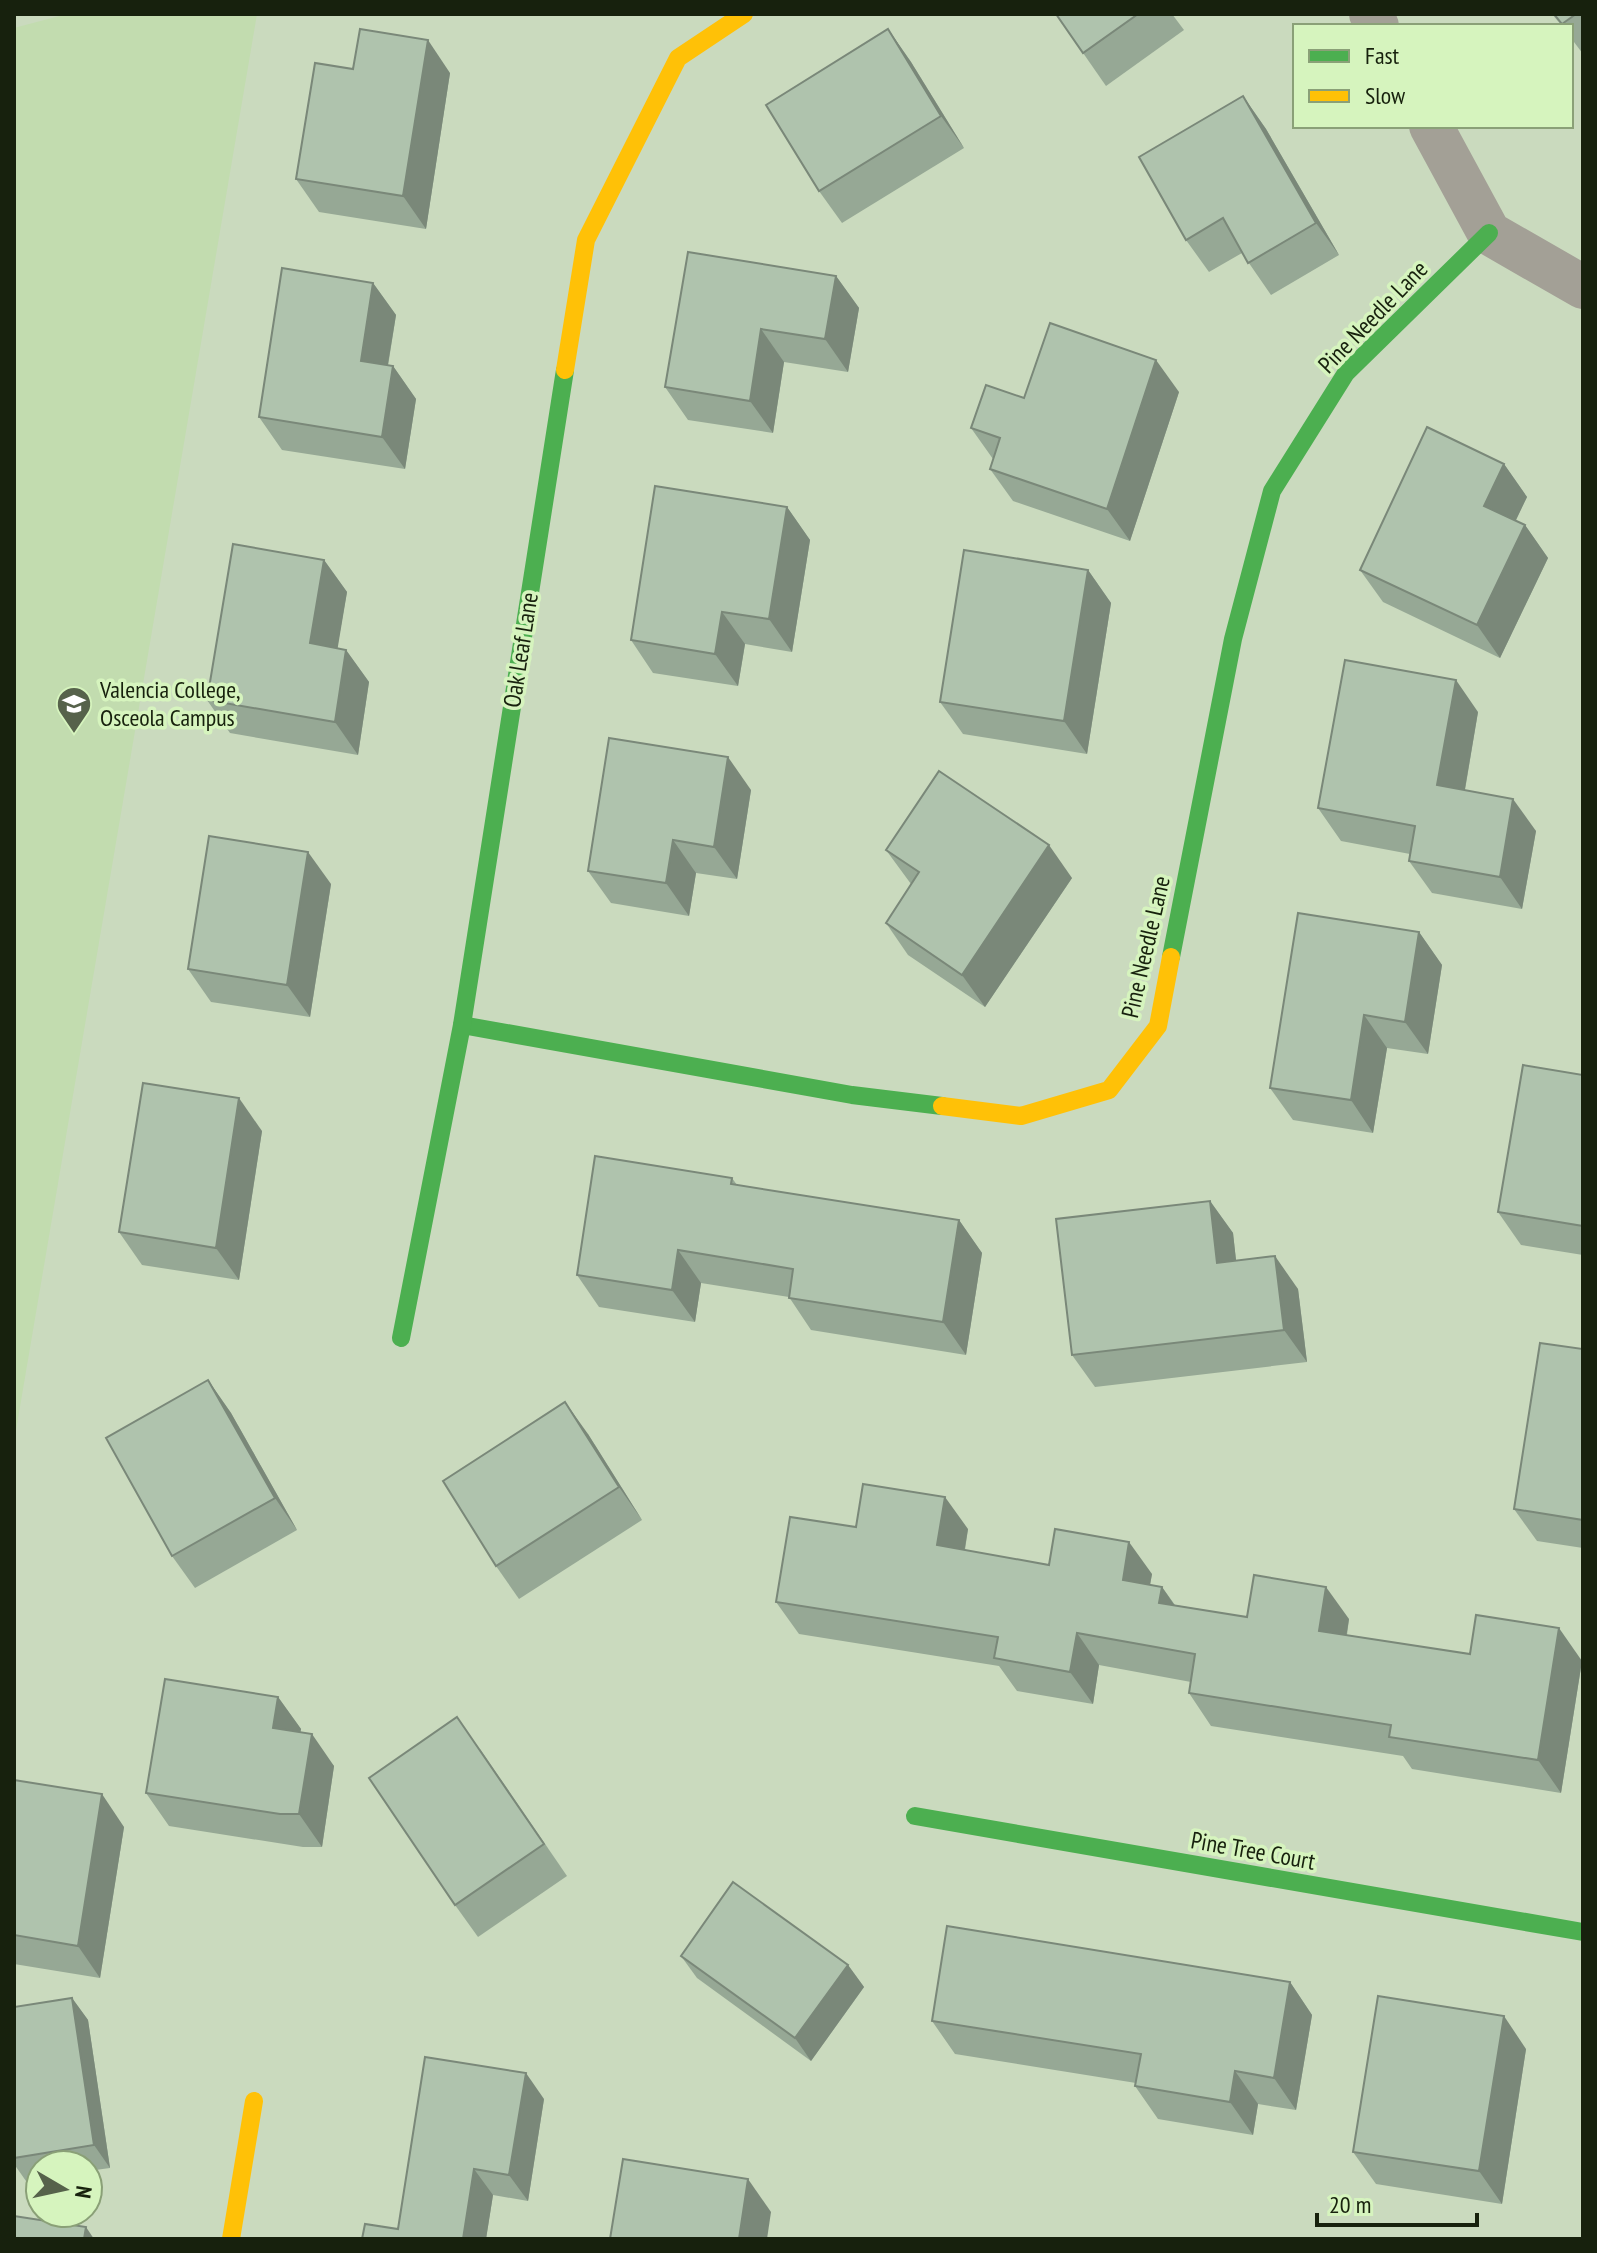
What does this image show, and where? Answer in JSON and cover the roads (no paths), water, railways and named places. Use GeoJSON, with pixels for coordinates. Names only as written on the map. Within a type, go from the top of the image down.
{"type":"FeatureCollection","features":[{"type":"Feature","properties":{"kind":"street","name":"Oak Leaf Lane"},"geometry":{"type":"LineString","coordinates":[[401,1338],[462,1025],[586,240],[678,58],[744,14]]}},
{"type":"Feature","properties":{"kind":"street"},"geometry":{"type":"LineString","coordinates":[[1432,128],[1489,233],[1583,287]]}},
{"type":"Feature","properties":{"kind":"street","name":"Pine Needle Lane"},"geometry":{"type":"LineString","coordinates":[[462,1025],[852,1095],[1021,1116],[1109,1090],[1158,1026],[1233,639],[1272,491],[1346,373],[1489,233]]}},
{"type":"Feature","properties":{"kind":"street","name":"Pine Tree Court"},"geometry":{"type":"LineString","coordinates":[[915,1816],[1583,1932]]}},
{"type":"Feature","properties":{"kind":"street"},"geometry":{"type":"LineString","coordinates":[[231,2239],[254,2101]]}},
{"type":"Feature","properties":{"kind":"place","name":"Valencia College, Osceola Campus"},"geometry":{"type":"Point","coordinates":[74,735]}}]}
